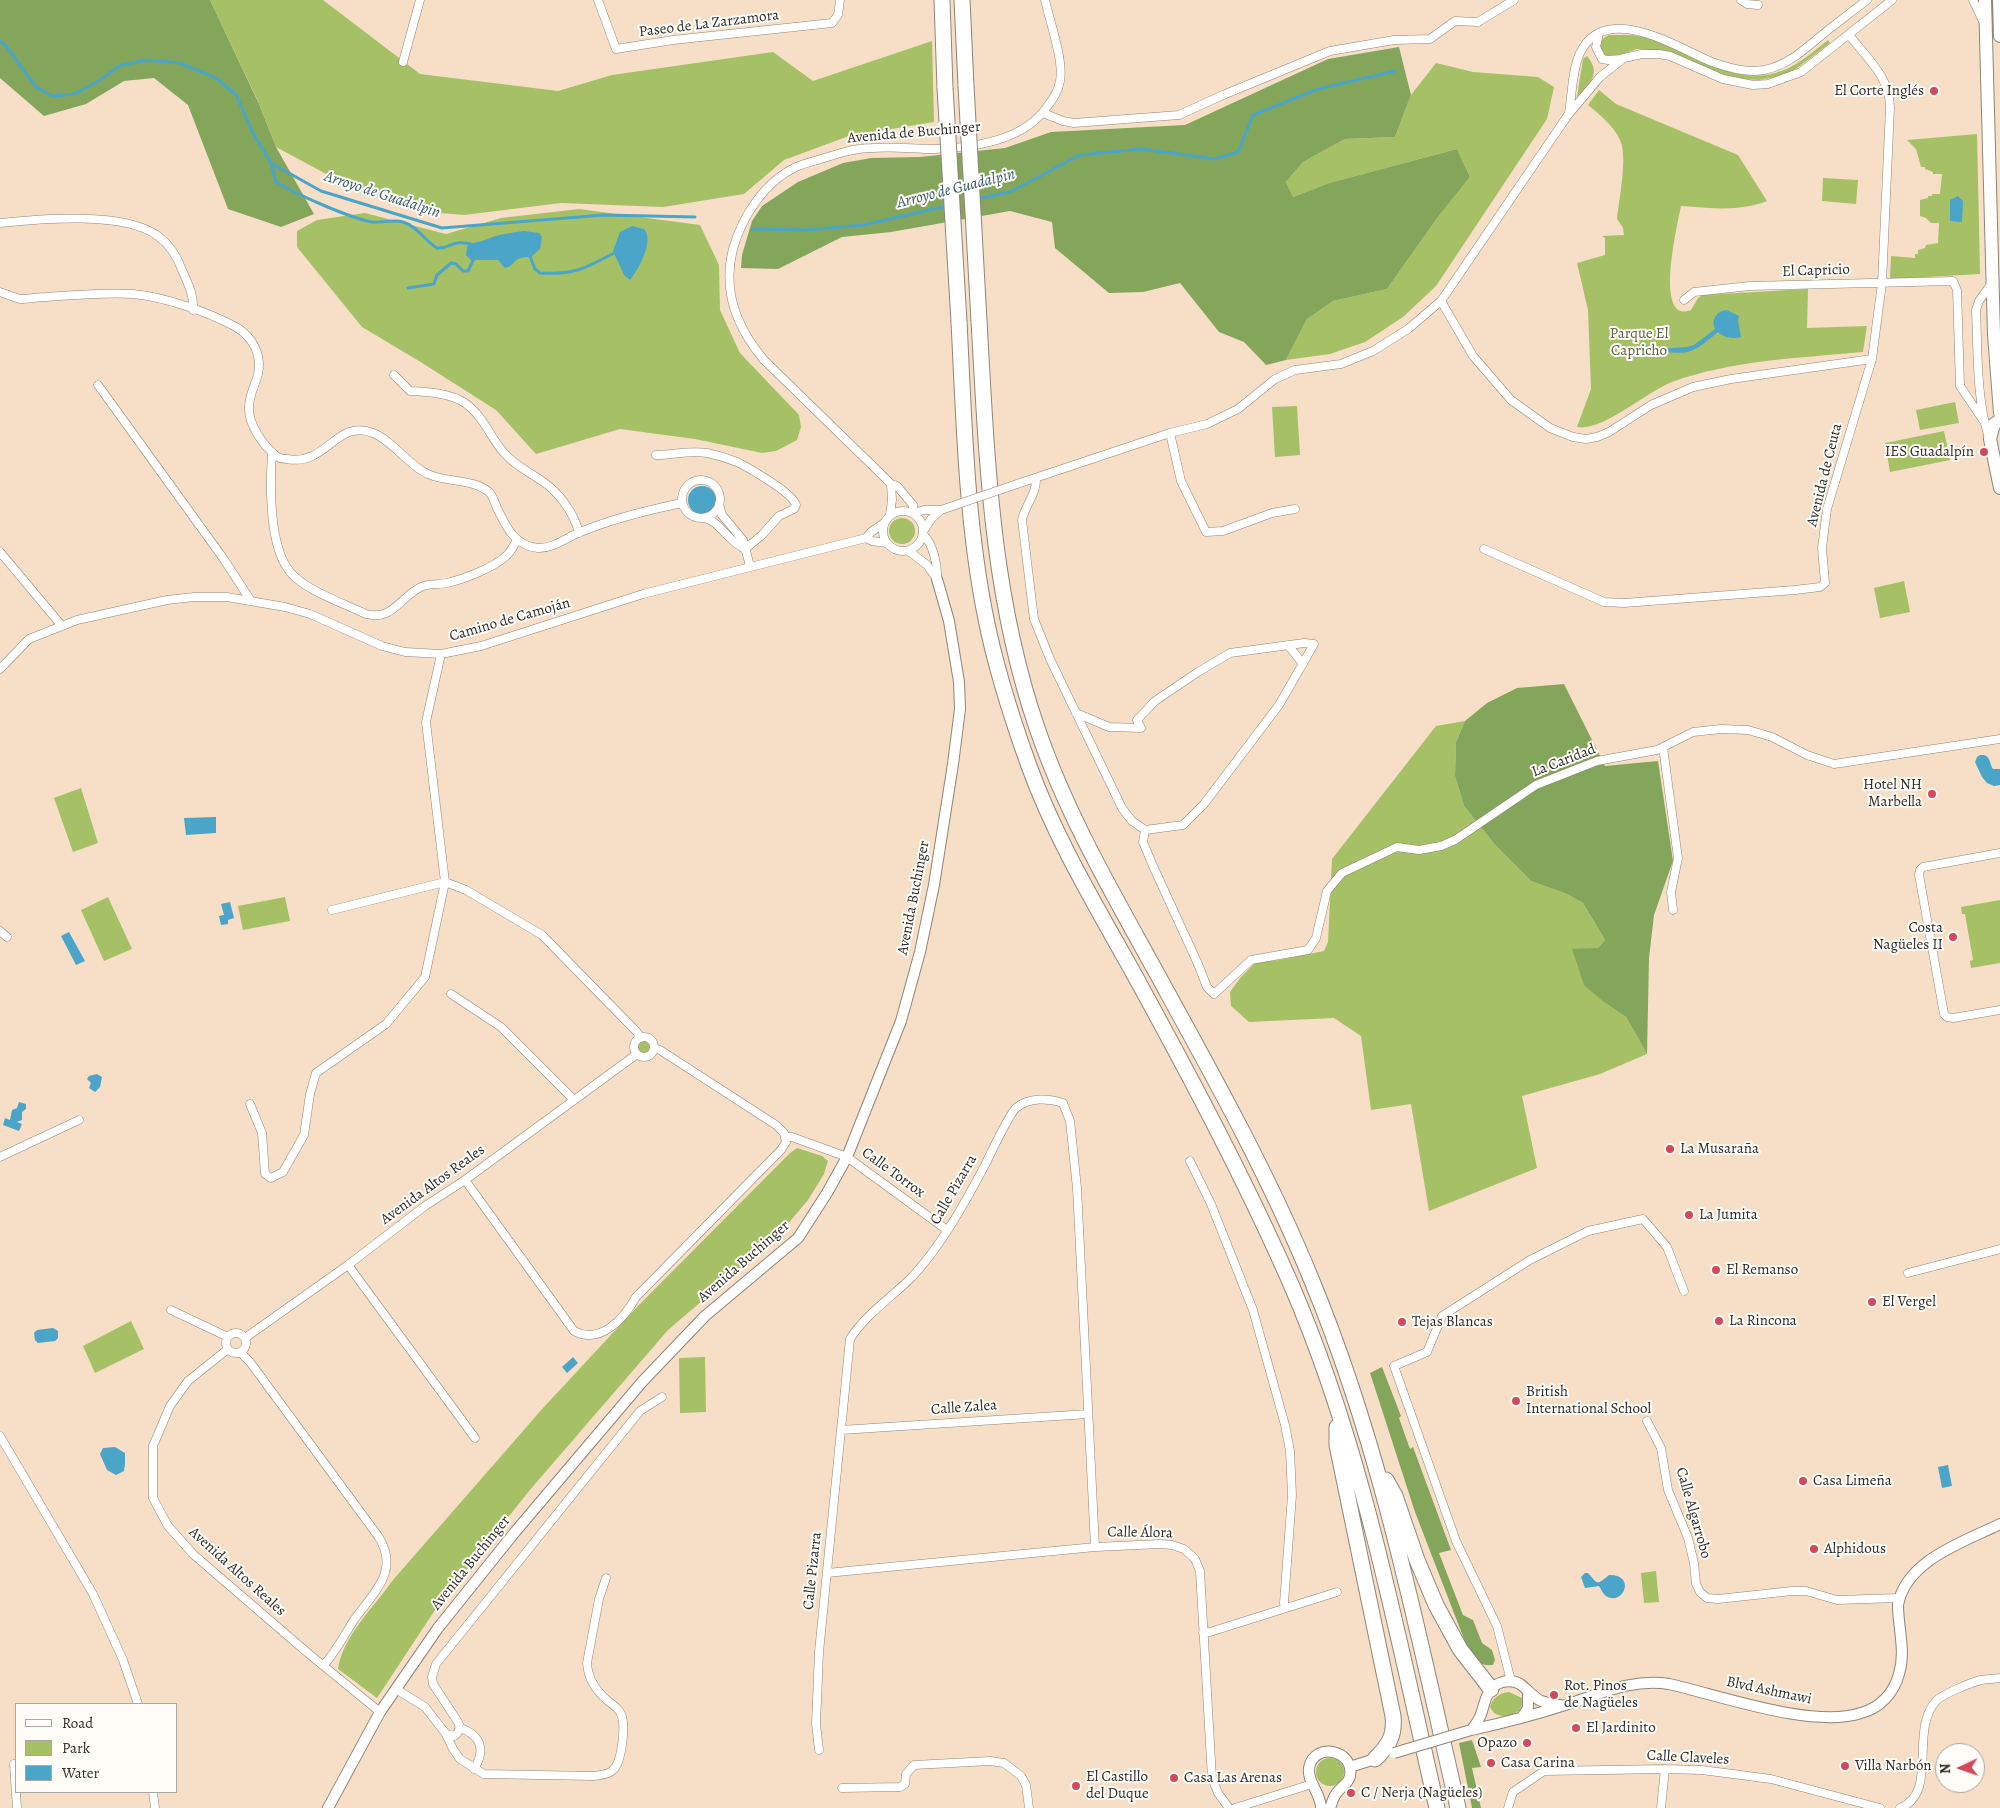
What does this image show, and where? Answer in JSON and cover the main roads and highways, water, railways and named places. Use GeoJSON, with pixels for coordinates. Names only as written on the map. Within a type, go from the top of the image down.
{"type":"FeatureCollection","features":[{"type":"Feature","properties":{"kind":"highway"},"geometry":{"type":"LineString","coordinates":[[942,0],[945,88],[967,483],[977,568],[991,645],[1030,770],[1069,855],[1176,1051],[1244,1182],[1291,1285],[1336,1408],[1376,1542],[1437,1808]]}},
{"type":"Feature","properties":{"kind":"highway"},"geometry":{"type":"LineString","coordinates":[[962,0],[990,506],[1012,640],[1037,729],[1064,794],[1101,873],[1212,1074],[1265,1175],[1312,1280],[1333,1335],[1375,1462],[1395,1534],[1458,1808]]}},
{"type":"Feature","properties":{"kind":"highway"},"geometry":{"type":"LineString","coordinates":[[1336,1408],[1337,1445],[1393,1716],[1394,1728],[1391,1741],[1375,1759]]}},
{"type":"Feature","properties":{"kind":"highway"},"geometry":{"type":"LineString","coordinates":[[1375,1462],[1395,1496],[1417,1560],[1436,1605],[1488,1696]]}},
{"type":"Feature","properties":{"kind":"main road"},"geometry":{"type":"LineString","coordinates":[[1986,0],[1992,284],[2000,412]]}},
{"type":"Feature","properties":{"kind":"main road"},"geometry":{"type":"LineString","coordinates":[[1999,0],[2000,36]]}},
{"type":"Feature","properties":{"kind":"main road"},"geometry":{"type":"LineString","coordinates":[[1992,421],[1990,439],[2000,488]]}},
{"type":"Feature","properties":{"kind":"water"},"geometry":{"type":"Polygon","coordinates":[[[1958,196],[1963,201],[1962,222],[1950,221],[1950,200],[1958,196]]]}},
{"type":"Feature","properties":{"kind":"water"},"geometry":{"type":"Polygon","coordinates":[[[632,226],[644,229],[648,241],[641,263],[630,280],[624,275],[613,251],[620,232],[632,226]]]}},
{"type":"Feature","properties":{"kind":"water"},"geometry":{"type":"Polygon","coordinates":[[[524,231],[539,233],[542,237],[540,249],[531,257],[517,259],[512,265],[505,268],[498,260],[471,260],[466,255],[467,247],[473,243],[500,235],[524,231]]]}},
{"type":"Feature","properties":{"kind":"water"},"geometry":{"type":"Polygon","coordinates":[[[1727,310],[1739,316],[1741,337],[1723,336],[1718,332],[1692,351],[1677,353],[1661,352],[1646,357],[1641,356],[1640,349],[1643,344],[1656,349],[1694,345],[1715,329],[1715,316],[1727,310]]]}},
{"type":"Feature","properties":{"kind":"water"},"geometry":{"type":"Polygon","coordinates":[[[702,486],[712,490],[716,500],[712,510],[702,514],[692,510],[688,500],[692,490],[702,486]]]}},
{"type":"Feature","properties":{"kind":"water"},"geometry":{"type":"Polygon","coordinates":[[[1980,755],[1988,757],[1993,769],[2000,769],[2000,785],[1994,786],[1987,783],[1982,777],[1975,762],[1980,755]]]}},
{"type":"Feature","properties":{"kind":"water"},"geometry":{"type":"Polygon","coordinates":[[[216,817],[216,833],[186,835],[184,818],[216,817]]]}},
{"type":"Feature","properties":{"kind":"water"},"geometry":{"type":"Polygon","coordinates":[[[230,902],[234,918],[228,920],[228,924],[221,925],[219,916],[224,915],[221,904],[230,902]]]}},
{"type":"Feature","properties":{"kind":"water"},"geometry":{"type":"Polygon","coordinates":[[[69,932],[85,961],[76,965],[61,936],[69,932]]]}},
{"type":"Feature","properties":{"kind":"water"},"geometry":{"type":"Polygon","coordinates":[[[97,1074],[102,1077],[100,1087],[95,1092],[89,1088],[91,1083],[87,1079],[89,1076],[97,1074]]]}},
{"type":"Feature","properties":{"kind":"water"},"geometry":{"type":"Polygon","coordinates":[[[19,1102],[26,1104],[26,1109],[22,1112],[22,1120],[17,1122],[22,1124],[19,1131],[3,1125],[5,1118],[10,1120],[12,1110],[17,1108],[19,1102]]]}},
{"type":"Feature","properties":{"kind":"water"},"geometry":{"type":"Polygon","coordinates":[[[53,1328],[58,1331],[58,1338],[55,1341],[38,1343],[35,1340],[34,1333],[37,1330],[53,1328]]]}},
{"type":"Feature","properties":{"kind":"water"},"geometry":{"type":"Polygon","coordinates":[[[573,1357],[578,1363],[567,1373],[562,1367],[573,1357]]]}},
{"type":"Feature","properties":{"kind":"water"},"geometry":{"type":"Polygon","coordinates":[[[115,1447],[125,1453],[124,1471],[116,1475],[107,1470],[100,1454],[103,1448],[115,1447]]]}},
{"type":"Feature","properties":{"kind":"water"},"geometry":{"type":"Polygon","coordinates":[[[1948,1465],[1952,1486],[1942,1488],[1938,1467],[1948,1465]]]}},
{"type":"Feature","properties":{"kind":"water"},"geometry":{"type":"Polygon","coordinates":[[[1588,1573],[1597,1582],[1602,1581],[1609,1575],[1618,1576],[1623,1579],[1625,1584],[1622,1594],[1612,1598],[1606,1596],[1599,1586],[1585,1588],[1581,1577],[1588,1573]]]}},
{"type":"Feature","properties":{"kind":"waterway","name":"Arroyo de Guadalpin"},"geometry":{"type":"LineString","coordinates":[[0,41],[7,47],[36,87],[52,96],[74,94],[97,82],[121,65],[148,60],[180,63],[216,78],[236,95],[254,135],[271,163],[321,191],[442,228],[604,215],[695,217]]}},
{"type":"Feature","properties":{"kind":"waterway","name":"Arroyo de Guadalpin"},"geometry":{"type":"LineString","coordinates":[[977,199],[1012,191],[1080,155],[1142,149],[1215,159],[1238,152],[1253,115],[1318,89],[1395,71]]}},
{"type":"Feature","properties":{"kind":"waterway"},"geometry":{"type":"LineString","coordinates":[[271,163],[276,182],[336,211],[372,222],[403,222],[413,227],[437,248],[457,243],[473,245]]}},
{"type":"Feature","properties":{"kind":"waterway","name":"Arroyo de Guadalpin"},"geometry":{"type":"LineString","coordinates":[[752,229],[807,230],[863,225],[947,206]]}},
{"type":"Feature","properties":{"kind":"waterway"},"geometry":{"type":"LineString","coordinates":[[529,254],[535,269],[540,273],[563,273],[580,269],[616,252]]}},
{"type":"Feature","properties":{"kind":"waterway"},"geometry":{"type":"LineString","coordinates":[[408,288],[434,284],[437,275],[451,263],[456,264],[463,271],[468,271],[474,258]]}},
{"type":"Feature","properties":{"kind":"place","name":"El Corte Inglés"},"geometry":{"type":"Point","coordinates":[1934,91]}},
{"type":"Feature","properties":{"kind":"place","name":"IES Guadalpín"},"geometry":{"type":"Point","coordinates":[1984,452]}},
{"type":"Feature","properties":{"kind":"place","name":"Hotel NH Marbella"},"geometry":{"type":"Point","coordinates":[1932,794]}},
{"type":"Feature","properties":{"kind":"place","name":"Costa Nagüeles II"},"geometry":{"type":"Point","coordinates":[1953,937]}},
{"type":"Feature","properties":{"kind":"place","name":"La Musaraña"},"geometry":{"type":"Point","coordinates":[1670,1149]}},
{"type":"Feature","properties":{"kind":"place","name":"La Jumita"},"geometry":{"type":"Point","coordinates":[1689,1215]}},
{"type":"Feature","properties":{"kind":"place","name":"El Remanso"},"geometry":{"type":"Point","coordinates":[1716,1270]}},
{"type":"Feature","properties":{"kind":"place","name":"El Vergel"},"geometry":{"type":"Point","coordinates":[1872,1302]}},
{"type":"Feature","properties":{"kind":"place","name":"La Rincona"},"geometry":{"type":"Point","coordinates":[1719,1321]}},
{"type":"Feature","properties":{"kind":"place","name":"Tejas Blancas"},"geometry":{"type":"Point","coordinates":[1402,1322]}},
{"type":"Feature","properties":{"kind":"place","name":"British International School"},"geometry":{"type":"Point","coordinates":[1516,1401]}},
{"type":"Feature","properties":{"kind":"place","name":"Casa Limeña"},"geometry":{"type":"Point","coordinates":[1803,1481]}},
{"type":"Feature","properties":{"kind":"place","name":"Alphidous"},"geometry":{"type":"Point","coordinates":[1814,1549]}},
{"type":"Feature","properties":{"kind":"place","name":"Rot. Pinos de Nagüeles"},"geometry":{"type":"Point","coordinates":[1554,1695]}},
{"type":"Feature","properties":{"kind":"place","name":"El Jardinito"},"geometry":{"type":"Point","coordinates":[1576,1728]}},
{"type":"Feature","properties":{"kind":"place","name":"Opazo"},"geometry":{"type":"Point","coordinates":[1527,1743]}},
{"type":"Feature","properties":{"kind":"place","name":"Casa Carina"},"geometry":{"type":"Point","coordinates":[1491,1763]}},
{"type":"Feature","properties":{"kind":"place","name":"Villa Narbón"},"geometry":{"type":"Point","coordinates":[1845,1766]}},
{"type":"Feature","properties":{"kind":"place","name":"Casa Las Arenas"},"geometry":{"type":"Point","coordinates":[1174,1778]}},
{"type":"Feature","properties":{"kind":"place","name":"El Castillo del Duque"},"geometry":{"type":"Point","coordinates":[1076,1786]}},
{"type":"Feature","properties":{"kind":"place","name":"C / Nerja (Nagüeles)"},"geometry":{"type":"Point","coordinates":[1351,1793]}},
{"type":"Feature","properties":{"kind":"park label","name":"Parque El Capricho"},"geometry":{"type":"Point","coordinates":[1639,342]}}]}
